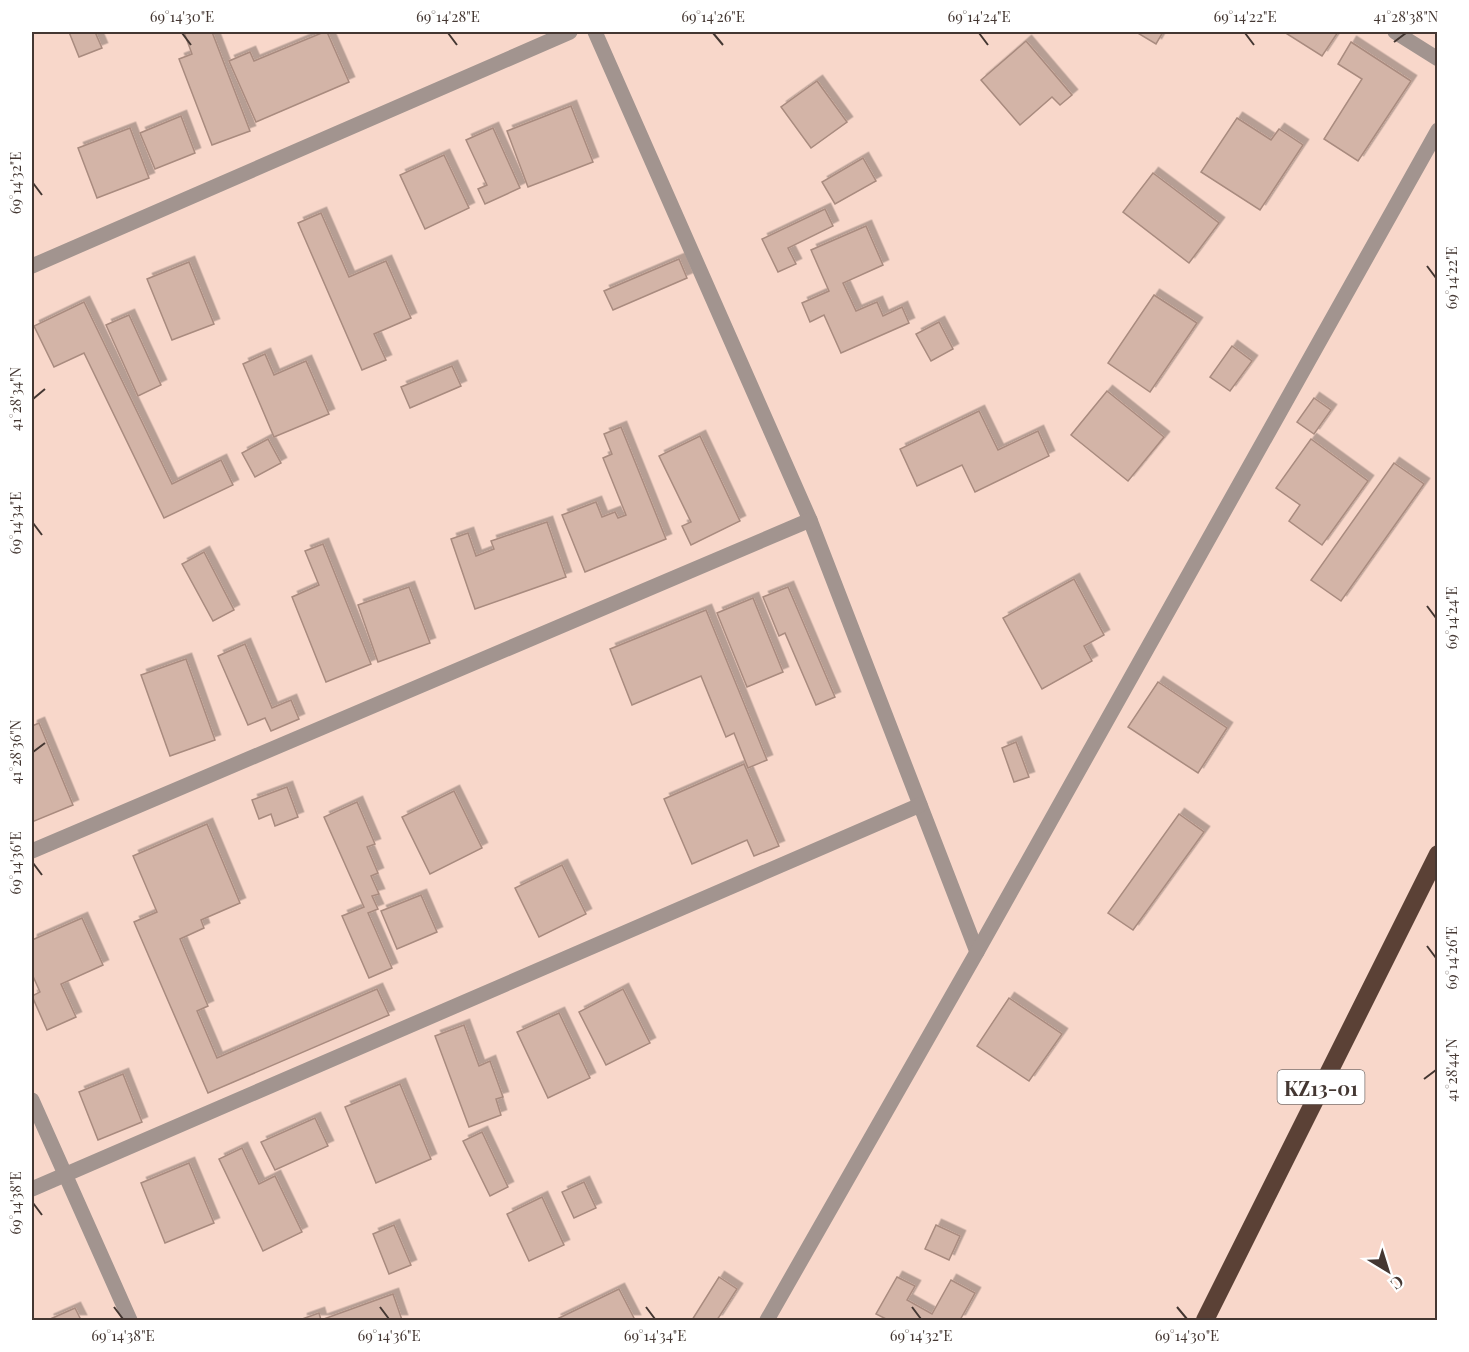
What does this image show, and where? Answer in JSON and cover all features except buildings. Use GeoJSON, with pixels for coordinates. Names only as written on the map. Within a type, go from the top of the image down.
{"type":"FeatureCollection","features":[{"type":"Feature","properties":{"kind":"highway","name":"KZ13-01"},"geometry":{"type":"LineString","coordinates":[[1205,1320],[1437,854]]}},
{"type":"Feature","properties":{"kind":"street"},"geometry":{"type":"LineString","coordinates":[[32,266],[570,32]]}},
{"type":"Feature","properties":{"kind":"street"},"geometry":{"type":"LineString","coordinates":[[595,32],[810,520],[977,952]]}},
{"type":"Feature","properties":{"kind":"street"},"geometry":{"type":"LineString","coordinates":[[1395,32],[1437,59]]}},
{"type":"Feature","properties":{"kind":"street"},"geometry":{"type":"LineString","coordinates":[[767,1320],[977,952],[1437,130]]}},
{"type":"Feature","properties":{"kind":"street"},"geometry":{"type":"LineString","coordinates":[[32,852],[810,520]]}},
{"type":"Feature","properties":{"kind":"street"},"geometry":{"type":"LineString","coordinates":[[32,1189],[920,805]]}},
{"type":"Feature","properties":{"kind":"street"},"geometry":{"type":"LineString","coordinates":[[32,1100],[130,1320]]}}]}
